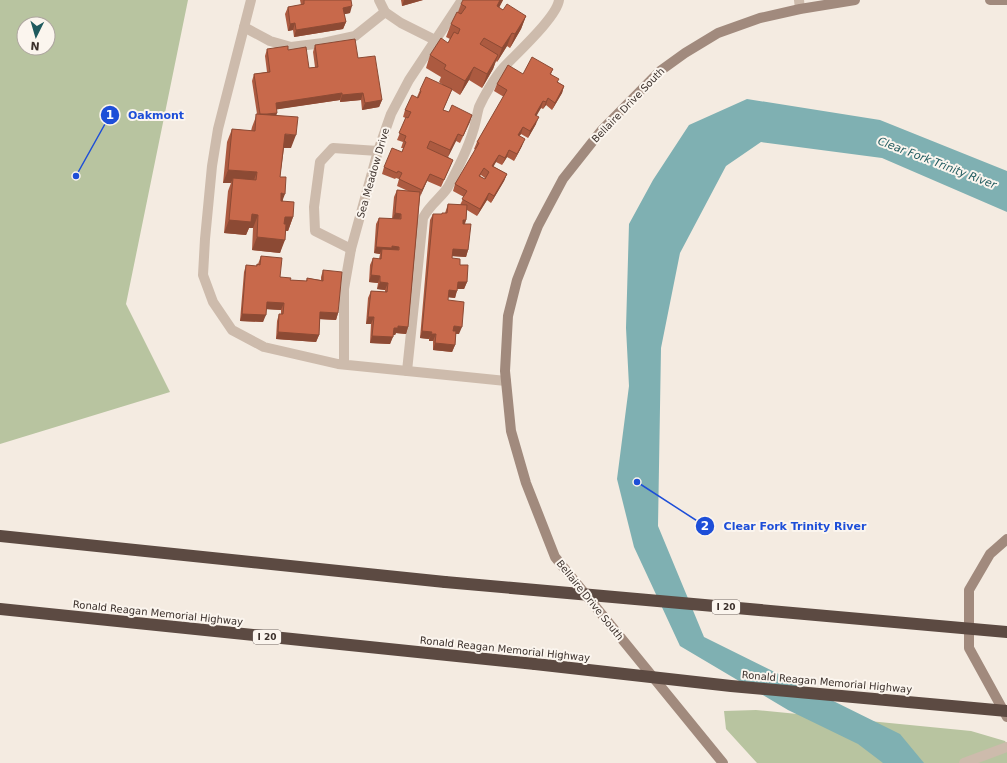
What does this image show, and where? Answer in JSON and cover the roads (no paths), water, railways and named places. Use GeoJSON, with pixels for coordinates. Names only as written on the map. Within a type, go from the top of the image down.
{"type":"FeatureCollection","features":[{"type":"Feature","properties":{"kind":"highway","name":"I 20"},"geometry":{"type":"LineString","coordinates":[[0,536],[445,582],[1007,632]]}},
{"type":"Feature","properties":{"kind":"highway","name":"Ronald Reagan Memorial Highway"},"geometry":{"type":"LineString","coordinates":[[0,610],[535,664],[731,686],[1007,711]]}},
{"type":"Feature","properties":{"kind":"street"},"geometry":{"type":"LineString","coordinates":[[251,0],[218,129],[204,239],[203,275],[212,302],[232,330],[264,347],[344,364],[506,381]]}},
{"type":"Feature","properties":{"kind":"street"},"geometry":{"type":"LineString","coordinates":[[379,0],[385,12],[401,23],[435,40]]}},
{"type":"Feature","properties":{"kind":"street","name":"Sea Meadow Drive"},"geometry":{"type":"LineString","coordinates":[[344,364],[344,289],[351,249],[378,151],[391,114],[409,80],[462,0]]}},
{"type":"Feature","properties":{"kind":"street"},"geometry":{"type":"LineString","coordinates":[[407,371],[423,218],[427,209],[446,189],[463,157],[480,107],[502,68],[532,39],[555,11],[559,0]]}},
{"type":"Feature","properties":{"kind":"street","name":"Bellaire Drive South"},"geometry":{"type":"LineString","coordinates":[[722,763],[554,557],[526,483],[511,431],[505,371],[508,316],[517,280],[538,226],[563,179],[601,131],[660,71],[685,53],[718,33],[799,5],[855,0]]}},
{"type":"Feature","properties":{"kind":"street"},"geometry":{"type":"LineString","coordinates":[[990,0],[1007,0]]}},
{"type":"Feature","properties":{"kind":"street"},"geometry":{"type":"LineString","coordinates":[[244,27],[270,41],[291,47],[322,43],[355,36],[385,12]]}},
{"type":"Feature","properties":{"kind":"street"},"geometry":{"type":"LineString","coordinates":[[351,249],[315,232],[314,207],[320,162],[333,148],[378,151]]}},
{"type":"Feature","properties":{"kind":"street"},"geometry":{"type":"LineString","coordinates":[[1007,539],[990,554],[969,590],[969,648],[1007,717]]}},
{"type":"Feature","properties":{"kind":"street"},"geometry":{"type":"LineString","coordinates":[[964,763],[1007,747]]}},
{"type":"Feature","properties":{"kind":"water"},"geometry":{"type":"Polygon","coordinates":[[[747,99],[880,120],[1007,171],[1007,212],[882,158],[761,142],[726,166],[680,253],[661,348],[658,526],[704,637],[900,734],[924,763],[883,763],[858,744],[788,710],[680,646],[634,547],[617,479],[629,386],[626,328],[629,224],[653,180],[689,125],[747,99]]]}},
{"type":"Feature","properties":{"kind":"place","name":"Oakmont"},"geometry":{"type":"Point","coordinates":[76,176]}},
{"type":"Feature","properties":{"kind":"place","name":"Clear Fork Trinity River"},"geometry":{"type":"Point","coordinates":[637,482]}}]}
